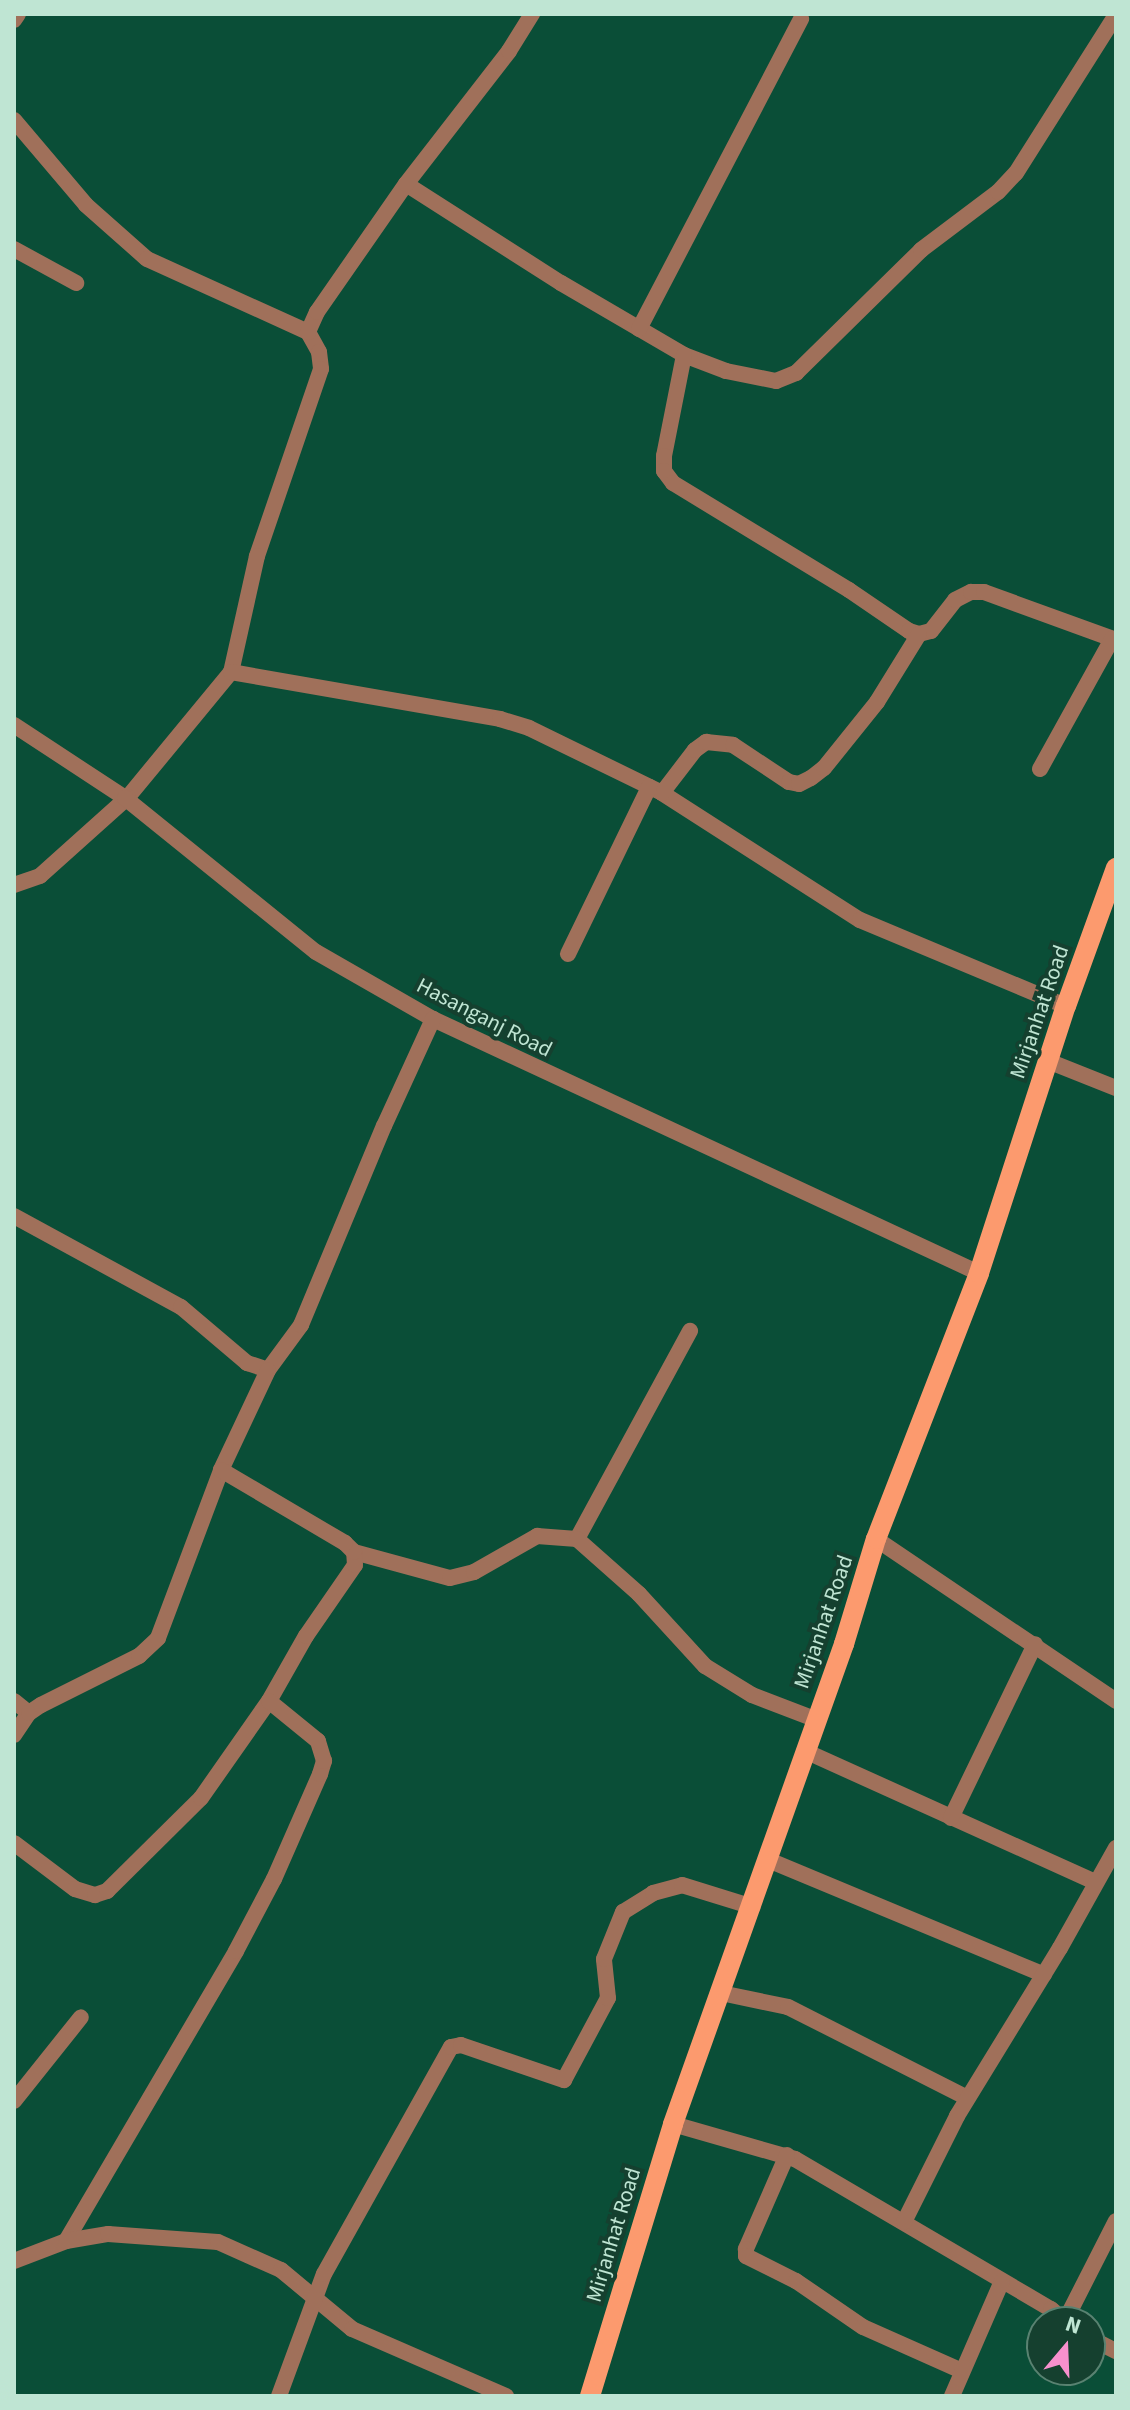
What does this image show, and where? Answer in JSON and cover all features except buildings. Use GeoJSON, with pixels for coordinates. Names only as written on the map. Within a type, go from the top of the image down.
{"type":"FeatureCollection","features":[{"type":"Feature","properties":{"kind":"main road","name":"Mirjanhat Road"},"geometry":{"type":"LineString","coordinates":[[590,2396],[673,2124],[753,1907],[766,1859],[844,1644],[876,1539],[979,1273],[1066,1006],[1116,868]]}},
{"type":"Feature","properties":{"kind":"street"},"geometry":{"type":"LineString","coordinates":[[14,20],[18,14]]}},
{"type":"Feature","properties":{"kind":"street"},"geometry":{"type":"LineString","coordinates":[[308,332],[317,312],[406,184],[509,51],[532,14]]}},
{"type":"Feature","properties":{"kind":"street"},"geometry":{"type":"LineString","coordinates":[[406,184],[684,355],[758,379],[776,381],[796,373],[921,250],[998,192],[1016,173],[1116,15]]}},
{"type":"Feature","properties":{"kind":"street"},"geometry":{"type":"LineString","coordinates":[[639,329],[801,19]]}},
{"type":"Feature","properties":{"kind":"street"},"geometry":{"type":"LineString","coordinates":[[14,120],[86,205],[147,259],[308,332],[319,352],[321,369],[257,556],[231,672],[125,798],[40,876],[14,885]]}},
{"type":"Feature","properties":{"kind":"street"},"geometry":{"type":"LineString","coordinates":[[14,249],[76,283]]}},
{"type":"Feature","properties":{"kind":"street"},"geometry":{"type":"LineString","coordinates":[[684,355],[664,456],[664,471],[673,483],[849,590],[909,631],[919,634],[931,631],[955,600],[971,592],[984,592],[1114,639],[1040,769]]}},
{"type":"Feature","properties":{"kind":"street"},"geometry":{"type":"LineString","coordinates":[[568,954],[656,790],[695,750],[706,742],[733,745],[789,782],[799,784],[811,778],[824,768],[877,702],[919,634]]}},
{"type":"Feature","properties":{"kind":"street"},"geometry":{"type":"LineString","coordinates":[[231,672],[500,719],[551,737],[656,790],[860,920],[1066,1006]]}},
{"type":"Feature","properties":{"kind":"street","name":"Hasanganj Road"},"geometry":{"type":"LineString","coordinates":[[14,725],[125,798],[316,952],[433,1019],[979,1273]]}},
{"type":"Feature","properties":{"kind":"street"},"geometry":{"type":"LineString","coordinates":[[14,1735],[29,1713],[139,1656],[158,1638],[221,1470],[268,1370],[301,1325],[384,1126],[433,1019]]}},
{"type":"Feature","properties":{"kind":"street"},"geometry":{"type":"LineString","coordinates":[[1048,1061],[1116,1088]]}},
{"type":"Feature","properties":{"kind":"street"},"geometry":{"type":"LineString","coordinates":[[14,1216],[168,1300],[247,1363],[268,1370]]}},
{"type":"Feature","properties":{"kind":"street"},"geometry":{"type":"LineString","coordinates":[[577,1539],[690,1331]]}},
{"type":"Feature","properties":{"kind":"street"},"geometry":{"type":"LineString","coordinates":[[221,1470],[354,1552],[450,1578],[474,1572],[537,1536],[577,1539],[609,1564],[705,1666],[752,1695],[815,1719]]}},
{"type":"Feature","properties":{"kind":"street"},"geometry":{"type":"LineString","coordinates":[[876,1539],[1116,1701]]}},
{"type":"Feature","properties":{"kind":"street"},"geometry":{"type":"LineString","coordinates":[[14,1843],[75,1889],[95,1895],[107,1891],[201,1798],[269,1701],[306,1636],[355,1565],[354,1552]]}},
{"type":"Feature","properties":{"kind":"street"},"geometry":{"type":"LineString","coordinates":[[951,1818],[1035,1644]]}},
{"type":"Feature","properties":{"kind":"street"},"geometry":{"type":"LineString","coordinates":[[14,1701],[29,1713]]}},
{"type":"Feature","properties":{"kind":"street"},"geometry":{"type":"LineString","coordinates":[[66,2241],[236,1951],[274,1879],[320,1774],[324,1761],[318,1741],[269,1701]]}},
{"type":"Feature","properties":{"kind":"street"},"geometry":{"type":"LineString","coordinates":[[805,1751],[1095,1882]]}},
{"type":"Feature","properties":{"kind":"street"},"geometry":{"type":"LineString","coordinates":[[904,2222],[967,2098],[1044,1975],[1116,1848]]}},
{"type":"Feature","properties":{"kind":"street"},"geometry":{"type":"LineString","coordinates":[[766,1859],[1044,1975]]}},
{"type":"Feature","properties":{"kind":"street"},"geometry":{"type":"LineString","coordinates":[[279,2396],[331,2261],[354,2226],[451,2047],[461,2045],[564,2080],[608,1998],[604,1959],[623,1912],[653,1893],[682,1885],[753,1907]]}},
{"type":"Feature","properties":{"kind":"street"},"geometry":{"type":"LineString","coordinates":[[721,1993],[788,2007],[967,2098]]}},
{"type":"Feature","properties":{"kind":"street"},"geometry":{"type":"LineString","coordinates":[[14,2101],[81,2017]]}},
{"type":"Feature","properties":{"kind":"street"},"geometry":{"type":"LineString","coordinates":[[673,2124],[787,2155],[1042,2306]]}},
{"type":"Feature","properties":{"kind":"street"},"geometry":{"type":"LineString","coordinates":[[787,2155],[746,2249],[746,2256],[796,2281],[863,2327],[962,2371]]}},
{"type":"Feature","properties":{"kind":"street"},"geometry":{"type":"LineString","coordinates":[[1074,2306],[1116,2221]]}},
{"type":"Feature","properties":{"kind":"street"},"geometry":{"type":"LineString","coordinates":[[14,2261],[66,2241],[134,2233],[218,2242],[281,2270],[352,2329],[506,2396]]}},
{"type":"Feature","properties":{"kind":"street"},"geometry":{"type":"LineString","coordinates":[[952,2396],[1002,2281]]}}]}
